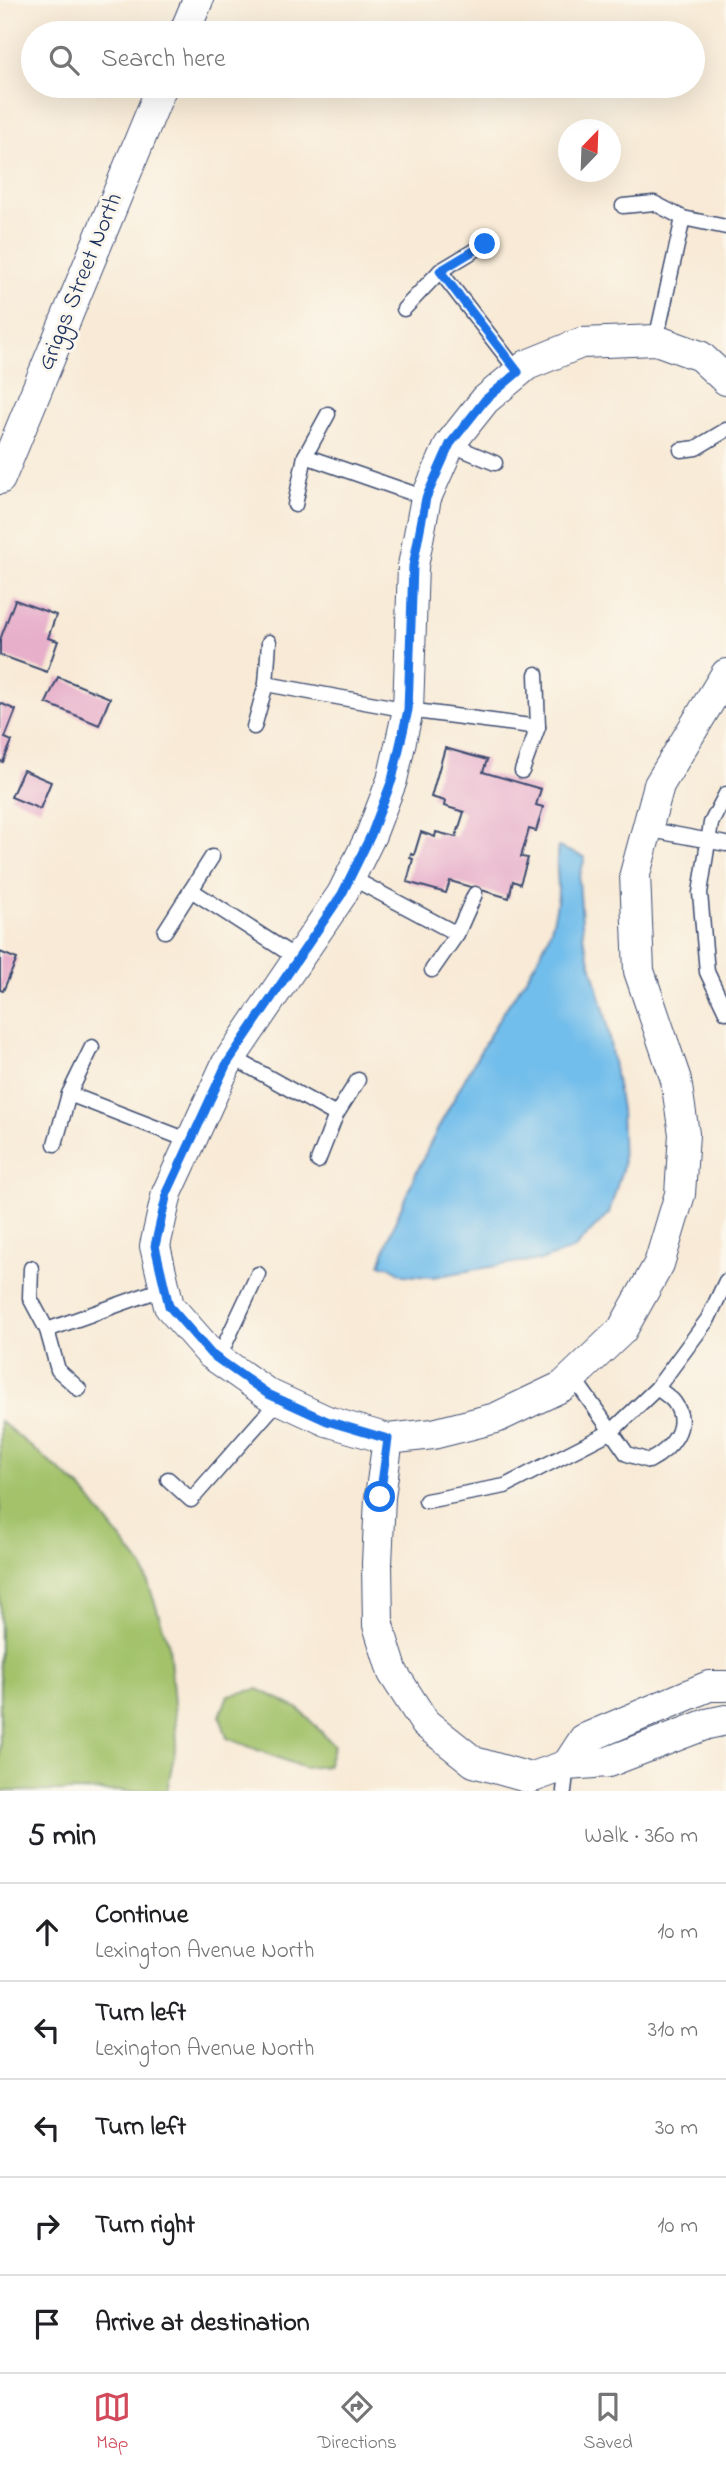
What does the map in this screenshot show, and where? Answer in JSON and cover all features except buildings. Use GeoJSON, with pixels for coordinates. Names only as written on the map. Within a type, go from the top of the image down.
{"type":"FeatureCollection","features":[{"type":"Feature","properties":{"kind":"street"},"geometry":{"type":"LineString","coordinates":[[189,21],[198,0]]}},
{"type":"Feature","properties":{"kind":"street","name":"Griggs Street North"},"geometry":{"type":"LineString","coordinates":[[0,479],[157,98]]}},
{"type":"Feature","properties":{"kind":"street"},"geometry":{"type":"LineString","coordinates":[[726,380],[700,356],[656,340],[581,343],[527,365],[485,400],[450,444],[426,498],[413,566],[408,710],[392,780],[371,835],[342,894],[232,1056],[167,1193],[155,1246],[169,1306],[211,1354],[268,1394],[327,1421],[388,1439],[433,1434],[496,1418],[563,1386],[622,1330],[659,1264],[680,1194],[684,1134],[676,1080],[639,971],[635,874],[659,785],[726,674]]}},
{"type":"Feature","properties":{"kind":"street"},"geometry":{"type":"LineString","coordinates":[[388,1439],[380,1497],[377,1625],[393,1673],[425,1723],[474,1762],[530,1778],[566,1778],[707,1724],[726,1720]]}},
{"type":"Feature","properties":{"kind":"street"},"geometry":{"type":"LineString","coordinates":[[566,1778],[584,1739],[709,1686],[726,1686]]}},
{"type":"Feature","properties":{"kind":"lane"},"geometry":{"type":"LineString","coordinates":[[622,206],[654,203],[683,218],[726,227]]}},
{"type":"Feature","properties":{"kind":"lane"},"geometry":{"type":"LineString","coordinates":[[656,340],[683,218]]}},
{"type":"Feature","properties":{"kind":"lane"},"geometry":{"type":"LineString","coordinates":[[404,309],[440,271],[485,244]]}},
{"type":"Feature","properties":{"kind":"lane"},"geometry":{"type":"LineString","coordinates":[[440,271],[518,372]]}},
{"type":"Feature","properties":{"kind":"lane"},"geometry":{"type":"LineString","coordinates":[[295,505],[305,456],[328,414]]}},
{"type":"Feature","properties":{"kind":"lane"},"geometry":{"type":"LineString","coordinates":[[681,450],[696,448],[726,430]]}},
{"type":"Feature","properties":{"kind":"lane"},"geometry":{"type":"LineString","coordinates":[[450,444],[495,463]]}},
{"type":"Feature","properties":{"kind":"lane"},"geometry":{"type":"LineString","coordinates":[[305,456],[426,498]]}},
{"type":"Feature","properties":{"kind":"lane"},"geometry":{"type":"LineString","coordinates":[[254,727],[266,684],[269,642]]}},
{"type":"Feature","properties":{"kind":"lane"},"geometry":{"type":"LineString","coordinates":[[522,771],[538,727],[536,674]]}},
{"type":"Feature","properties":{"kind":"lane"},"geometry":{"type":"LineString","coordinates":[[266,684],[408,710],[538,727]]}},
{"type":"Feature","properties":{"kind":"lane"},"geometry":{"type":"LineString","coordinates":[[726,794],[711,823],[700,893],[708,972],[726,1013]]}},
{"type":"Feature","properties":{"kind":"lane"},"geometry":{"type":"LineString","coordinates":[[646,829],[726,844]]}},
{"type":"Feature","properties":{"kind":"lane"},"geometry":{"type":"LineString","coordinates":[[165,931],[212,857]]}},
{"type":"Feature","properties":{"kind":"lane"},"geometry":{"type":"LineString","coordinates":[[350,877],[457,934]]}},
{"type":"Feature","properties":{"kind":"lane"},"geometry":{"type":"LineString","coordinates":[[191,891],[298,959]]}},
{"type":"Feature","properties":{"kind":"lane"},"geometry":{"type":"LineString","coordinates":[[432,970],[457,934],[475,894]]}},
{"type":"Feature","properties":{"kind":"lane"},"geometry":{"type":"LineString","coordinates":[[55,1144],[69,1094],[92,1047]]}},
{"type":"Feature","properties":{"kind":"lane"},"geometry":{"type":"LineString","coordinates":[[232,1056],[336,1115]]}},
{"type":"Feature","properties":{"kind":"lane"},"geometry":{"type":"LineString","coordinates":[[318,1161],[336,1115],[358,1080]]}},
{"type":"Feature","properties":{"kind":"lane"},"geometry":{"type":"LineString","coordinates":[[69,1094],[190,1141]]}},
{"type":"Feature","properties":{"kind":"lane"},"geometry":{"type":"LineString","coordinates":[[31,1268],[30,1298],[47,1330],[58,1370],[79,1389]]}},
{"type":"Feature","properties":{"kind":"lane"},"geometry":{"type":"LineString","coordinates":[[218,1359],[258,1274]]}},
{"type":"Feature","properties":{"kind":"lane"},"geometry":{"type":"LineString","coordinates":[[426,1501],[505,1486],[612,1432],[657,1388],[708,1320],[726,1281]]}},
{"type":"Feature","properties":{"kind":"lane"},"geometry":{"type":"LineString","coordinates":[[47,1330],[165,1288]]}},
{"type":"Feature","properties":{"kind":"lane"},"geometry":{"type":"LineString","coordinates":[[573,1377],[627,1454],[649,1461],[666,1452],[678,1437],[680,1418],[674,1402],[657,1388]]}},
{"type":"Feature","properties":{"kind":"lane"},"geometry":{"type":"LineString","coordinates":[[168,1479],[191,1500],[280,1399]]}},
{"type":"Feature","properties":{"kind":"green space"},"geometry":{"type":"Polygon","coordinates":[[[0,1421],[82,1489],[143,1568],[169,1645],[177,1740],[167,1791],[0,1791],[0,1421]]]}},
{"type":"Feature","properties":{"kind":"green space"},"geometry":{"type":"Polygon","coordinates":[[[258,1689],[299,1709],[334,1745],[327,1766],[304,1768],[227,1738],[220,1716],[228,1695],[258,1689]]]}},
{"type":"Feature","properties":{"kind":"water"},"geometry":{"type":"Polygon","coordinates":[[[558,847],[585,857],[579,879],[583,936],[605,1013],[621,1109],[623,1166],[609,1213],[574,1249],[540,1261],[519,1262],[433,1277],[404,1275],[388,1266],[380,1265],[391,1234],[445,1115],[546,942],[557,902],[558,847]]]}},
{"type":"Feature","properties":{"kind":"route"},"geometry":{"type":"LineString","coordinates":[[380,1497],[388,1439],[327,1421],[268,1394],[211,1354],[169,1306],[155,1246],[167,1193],[226,1065],[342,894],[371,835],[392,780],[408,710],[413,566],[426,498],[450,444],[485,400],[518,372],[440,271],[485,244]]}}]}
